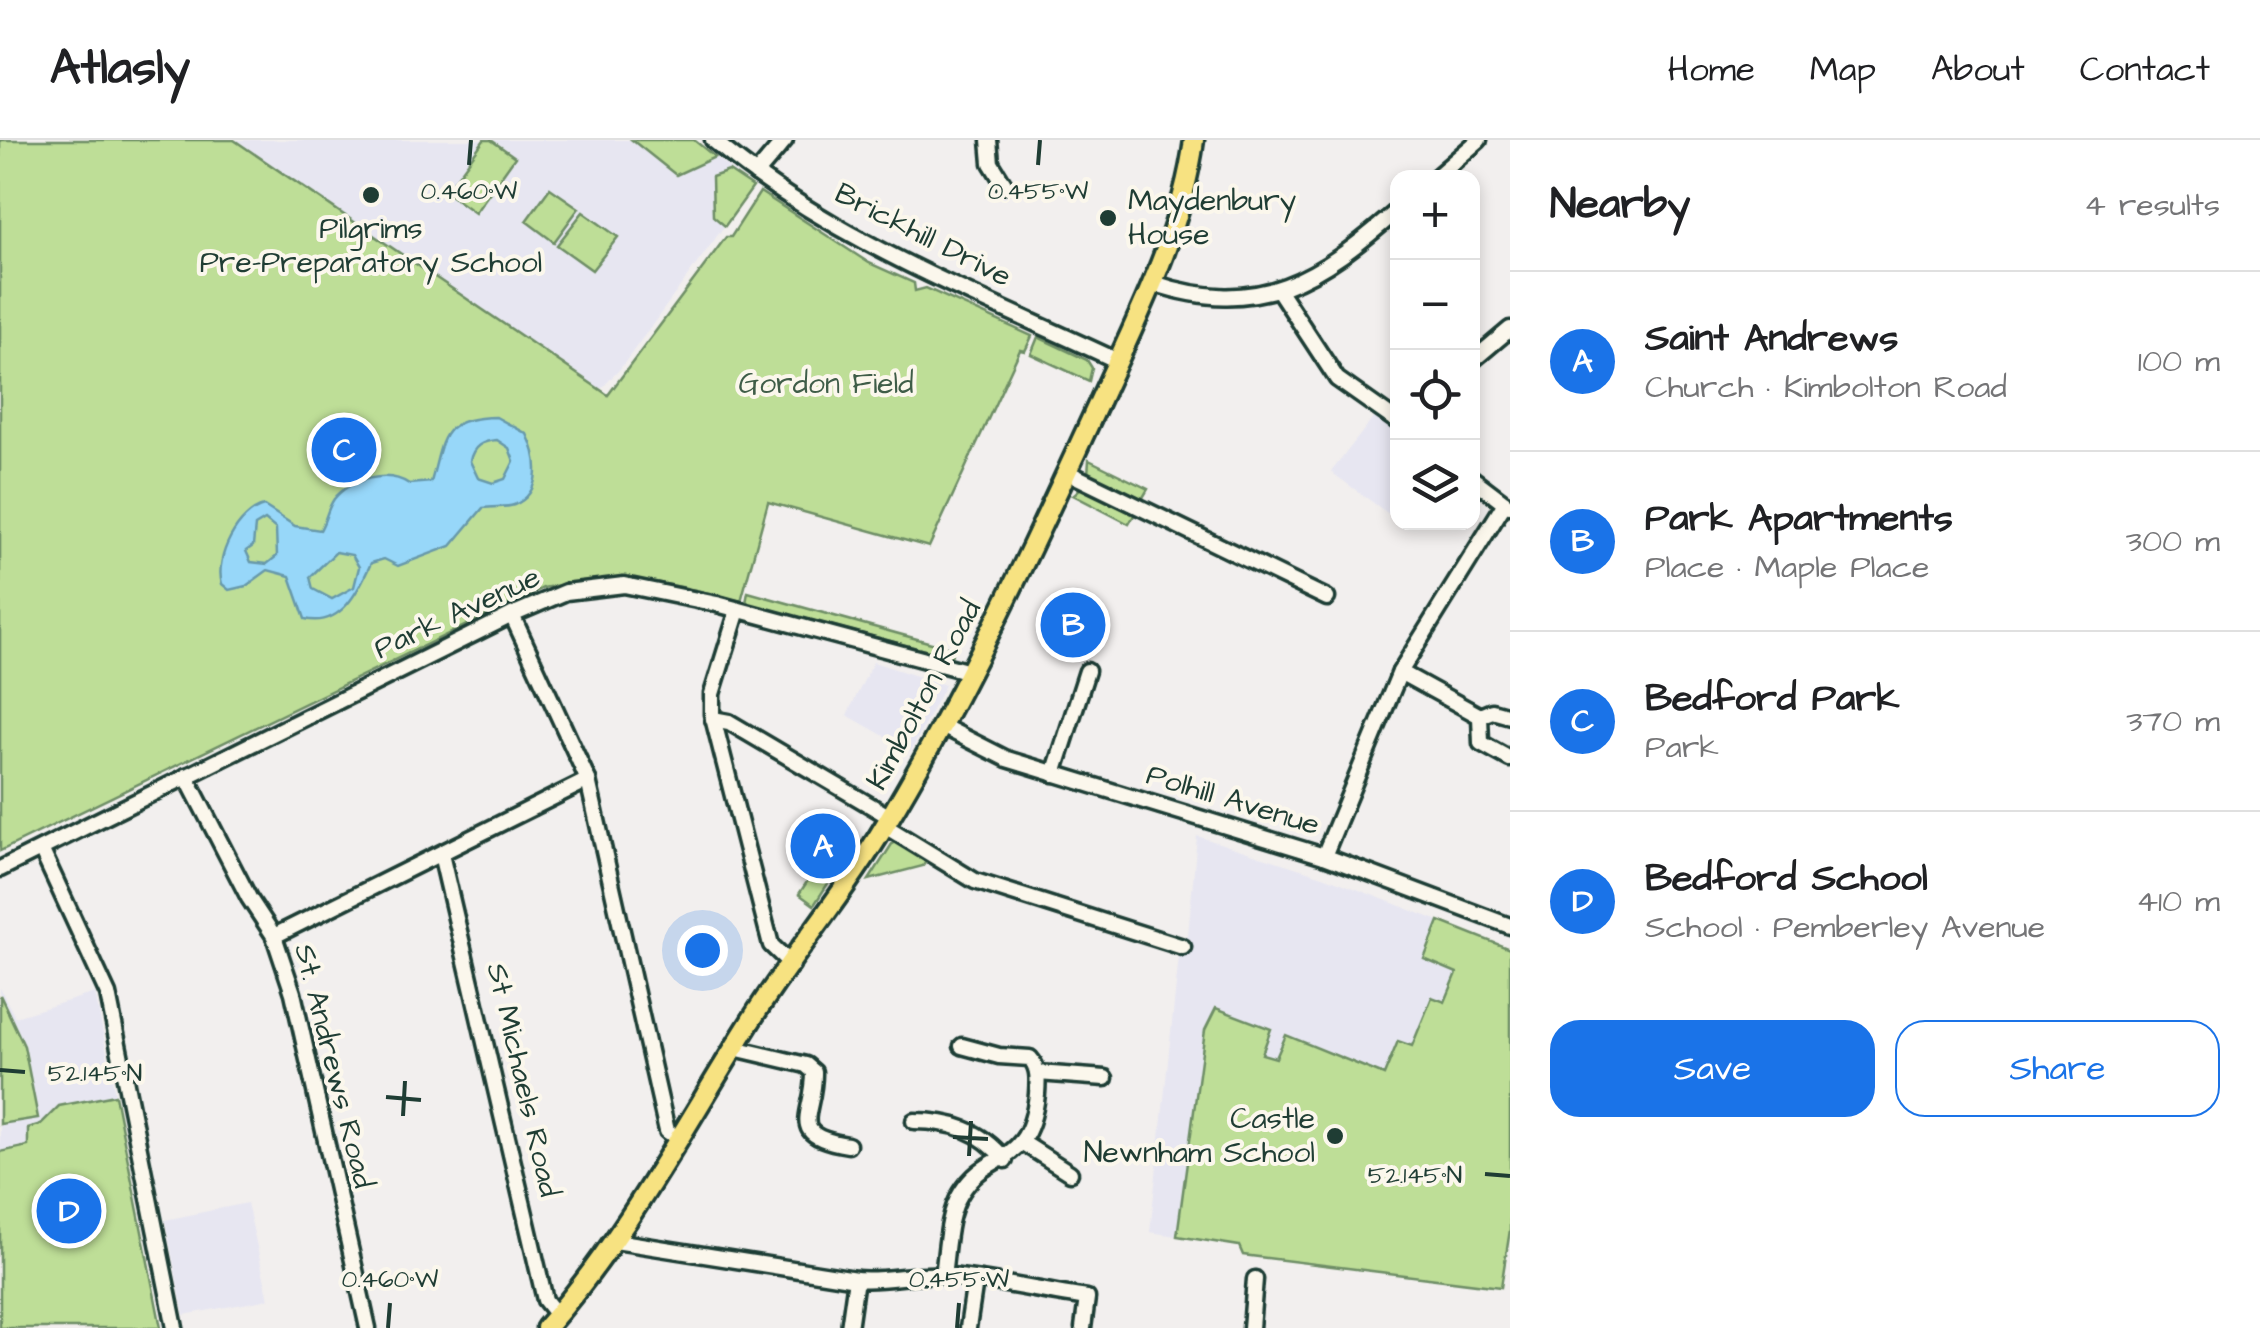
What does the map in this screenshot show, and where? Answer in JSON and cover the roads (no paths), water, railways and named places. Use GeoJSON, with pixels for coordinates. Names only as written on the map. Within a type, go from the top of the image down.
{"type":"FeatureCollection","features":[{"type":"Feature","properties":{"kind":"main road","name":"Kimbolton Road"},"geometry":{"type":"LineString","coordinates":[[552,1322],[616,1242],[734,1048],[887,822],[942,726],[1067,472],[1153,283],[1188,180],[1194,140]]}},
{"type":"Feature","properties":{"kind":"street","name":"Brickhill Drive"},"geometry":{"type":"LineString","coordinates":[[713,140],[756,174],[875,246],[1118,361]]}},
{"type":"Feature","properties":{"kind":"street"},"geometry":{"type":"LineString","coordinates":[[756,174],[784,140]]}},
{"type":"Feature","properties":{"kind":"street"},"geometry":{"type":"LineString","coordinates":[[988,140],[991,163],[1004,184]]}},
{"type":"Feature","properties":{"kind":"street"},"geometry":{"type":"LineString","coordinates":[[1444,170],[1479,140]]}},
{"type":"Feature","properties":{"kind":"street"},"geometry":{"type":"LineString","coordinates":[[1153,283],[1237,296],[1280,292],[1324,269],[1390,216]]}},
{"type":"Feature","properties":{"kind":"street"},"geometry":{"type":"LineString","coordinates":[[1280,292],[1337,379],[1390,416]]}},
{"type":"Feature","properties":{"kind":"street"},"geometry":{"type":"LineString","coordinates":[[1480,354],[1510,329]]}},
{"type":"Feature","properties":{"kind":"street"},"geometry":{"type":"LineString","coordinates":[[1067,472],[1327,598]]}},
{"type":"Feature","properties":{"kind":"street"},"geometry":{"type":"LineString","coordinates":[[1324,856],[1400,672],[1508,505],[1480,484]]}},
{"type":"Feature","properties":{"kind":"street","name":"Park Avenue"},"geometry":{"type":"LineString","coordinates":[[0,869],[512,615],[566,592],[624,584],[970,672]]}},
{"type":"Feature","properties":{"kind":"street"},"geometry":{"type":"LineString","coordinates":[[738,610],[712,694],[713,719],[771,945],[792,965]]}},
{"type":"Feature","properties":{"kind":"street"},"geometry":{"type":"LineString","coordinates":[[512,615],[588,780],[667,1131],[678,1138]]}},
{"type":"Feature","properties":{"kind":"street"},"geometry":{"type":"LineString","coordinates":[[1054,774],[1087,671]]}},
{"type":"Feature","properties":{"kind":"street"},"geometry":{"type":"LineString","coordinates":[[1400,672],[1480,716]]}},
{"type":"Feature","properties":{"kind":"street"},"geometry":{"type":"LineString","coordinates":[[1480,716],[1492,711],[1510,716]]}},
{"type":"Feature","properties":{"kind":"street"},"geometry":{"type":"LineString","coordinates":[[1480,716],[1481,743],[1510,760]]}},
{"type":"Feature","properties":{"kind":"street"},"geometry":{"type":"LineString","coordinates":[[713,719],[729,722],[975,881],[1182,947]]}},
{"type":"Feature","properties":{"kind":"street","name":"Polhill Avenue"},"geometry":{"type":"LineString","coordinates":[[942,726],[1007,759],[1324,856],[1510,926]]}},
{"type":"Feature","properties":{"kind":"street","name":"St. Andrews Road"},"geometry":{"type":"LineString","coordinates":[[186,776],[249,898],[274,936],[293,993],[368,1328]]}},
{"type":"Feature","properties":{"kind":"street"},"geometry":{"type":"LineString","coordinates":[[274,936],[588,780]]}},
{"type":"Feature","properties":{"kind":"street"},"geometry":{"type":"LineString","coordinates":[[41,849],[108,994],[175,1328]]}},
{"type":"Feature","properties":{"kind":"street","name":"St Michaels Road"},"geometry":{"type":"LineString","coordinates":[[441,854],[552,1322]]}},
{"type":"Feature","properties":{"kind":"street"},"geometry":{"type":"LineString","coordinates":[[943,1275],[950,1224],[962,1191],[1023,1144],[1032,1120],[1038,1073],[1030,1058],[999,1056],[962,1046]]}},
{"type":"Feature","properties":{"kind":"street"},"geometry":{"type":"LineString","coordinates":[[734,1048],[806,1065],[814,1072],[804,1114],[806,1126],[814,1136],[848,1146]]}},
{"type":"Feature","properties":{"kind":"street"},"geometry":{"type":"LineString","coordinates":[[1038,1073],[1105,1078]]}},
{"type":"Feature","properties":{"kind":"street"},"geometry":{"type":"LineString","coordinates":[[914,1120],[948,1124],[975,1133],[1005,1160]]}},
{"type":"Feature","properties":{"kind":"street"},"geometry":{"type":"LineString","coordinates":[[1023,1144],[1070,1173]]}},
{"type":"Feature","properties":{"kind":"street"},"geometry":{"type":"LineString","coordinates":[[616,1242],[856,1278],[895,1281],[916,1274],[943,1275],[1087,1298],[1083,1328]]}},
{"type":"Feature","properties":{"kind":"street"},"geometry":{"type":"LineString","coordinates":[[848,1328],[856,1278]]}},
{"type":"Feature","properties":{"kind":"street"},"geometry":{"type":"LineString","coordinates":[[1251,1328],[1255,1279]]}},
{"type":"Feature","properties":{"kind":"street"},"geometry":{"type":"LineString","coordinates":[[968,1328],[975,1281]]}},
{"type":"Feature","properties":{"kind":"water"},"geometry":{"type":"Polygon","coordinates":[[[496,417],[527,434],[536,473],[524,499],[511,506],[483,508],[451,546],[398,566],[384,559],[371,563],[347,604],[329,618],[305,619],[290,576],[268,570],[246,586],[229,590],[222,584],[225,549],[237,526],[254,510],[264,506],[295,526],[320,530],[334,499],[359,482],[391,477],[409,484],[431,482],[447,433],[464,421],[496,417]],[[497,440],[479,445],[470,461],[478,478],[493,483],[505,479],[514,461],[509,448],[497,440]],[[265,520],[255,526],[253,546],[246,551],[251,562],[267,564],[277,556],[276,529],[265,520]],[[336,552],[310,577],[313,589],[332,599],[354,587],[359,567],[352,555],[336,552]]]}},
{"type":"Feature","properties":{"kind":"place","name":"Pilgrims Pre-Preparatory School"},"geometry":{"type":"Point","coordinates":[371,195]}},
{"type":"Feature","properties":{"kind":"place","name":"Maydenbury House"},"geometry":{"type":"Point","coordinates":[1108,218]}},
{"type":"Feature","properties":{"kind":"place","name":"Bedford Park"},"geometry":{"type":"Point","coordinates":[344,450]}},
{"type":"Feature","properties":{"kind":"place","name":"Park Apartments"},"geometry":{"type":"Point","coordinates":[1073,625]}},
{"type":"Feature","properties":{"kind":"place","name":"Saint Andrews"},"geometry":{"type":"Point","coordinates":[823,846]}},
{"type":"Feature","properties":{"kind":"place","name":"Castle Newnham School"},"geometry":{"type":"Point","coordinates":[1335,1136]}},
{"type":"Feature","properties":{"kind":"place","name":"Bedford School"},"geometry":{"type":"Point","coordinates":[69,1211]}},
{"type":"Feature","properties":{"kind":"park label","name":"Gordon Field"},"geometry":{"type":"Point","coordinates":[826,384]}}]}
